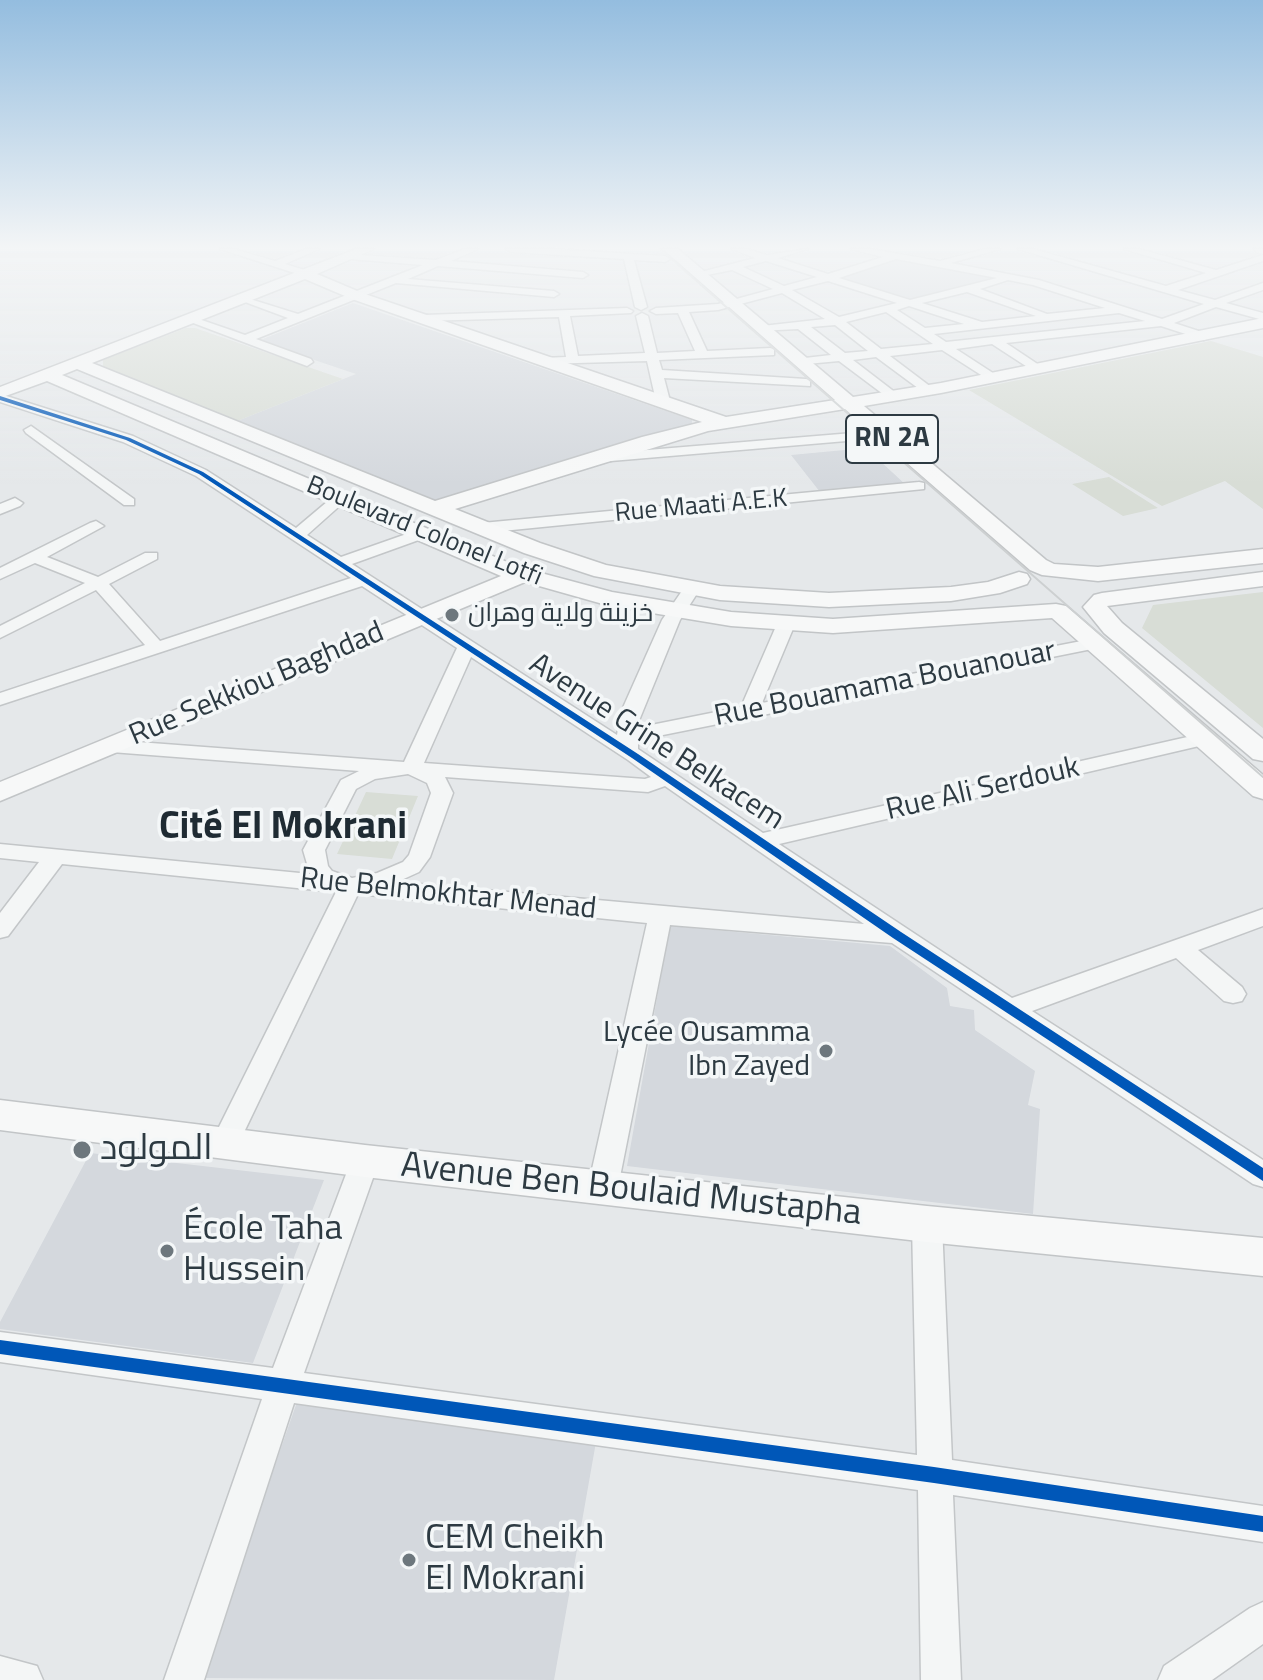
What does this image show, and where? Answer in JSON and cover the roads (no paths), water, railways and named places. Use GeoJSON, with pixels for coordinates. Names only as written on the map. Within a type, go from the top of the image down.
{"type":"FeatureCollection","features":[{"type":"Feature","properties":{"kind":"main road"},"geometry":{"type":"LineString","coordinates":[[0,395],[163,327]]}},
{"type":"Feature","properties":{"kind":"main road"},"geometry":{"type":"LineString","coordinates":[[450,327],[727,425]]}},
{"type":"Feature","properties":{"kind":"main road","name":"RN 2A"},"geometry":{"type":"LineString","coordinates":[[746,327],[806,383],[841,405],[1025,556],[1055,571]]}},
{"type":"Feature","properties":{"kind":"main road"},"geometry":{"type":"LineString","coordinates":[[440,510],[640,445],[727,425],[992,378],[1094,350],[1204,336],[1243,327]]}},
{"type":"Feature","properties":{"kind":"main road","name":"RN 2A"},"geometry":{"type":"LineString","coordinates":[[762,329],[800,362],[841,405],[865,436],[1019,578]]}},
{"type":"Feature","properties":{"kind":"main road","name":"Boulevard Colonel Lotfi"},"geometry":{"type":"LineString","coordinates":[[78,363],[482,528],[558,558],[602,571],[692,589],[780,598],[861,599],[963,592],[1005,585],[1034,572],[1055,571]]}},
{"type":"Feature","properties":{"kind":"main road","name":"Boulevard Colonel Lotfi"},"geometry":{"type":"LineString","coordinates":[[48,375],[332,495],[510,577],[610,599],[676,612],[786,624],[888,624],[1079,611],[1098,603]]}},
{"type":"Feature","properties":{"kind":"main road"},"geometry":{"type":"LineString","coordinates":[[332,495],[363,480]]}},
{"type":"Feature","properties":{"kind":"main road"},"geometry":{"type":"LineString","coordinates":[[1055,571],[1112,573],[1263,556]]}},
{"type":"Feature","properties":{"kind":"main road","name":"Rue Sekkiou Baghdad"},"geometry":{"type":"LineString","coordinates":[[0,792],[558,558]]}},
{"type":"Feature","properties":{"kind":"main road"},"geometry":{"type":"LineString","coordinates":[[1055,571],[1087,580],[1097,587],[1098,603],[1113,628],[1263,753]]}},
{"type":"Feature","properties":{"kind":"main road"},"geometry":{"type":"LineString","coordinates":[[1019,578],[1016,584],[1019,595],[1034,605],[1057,611],[1263,790]]}},
{"type":"Feature","properties":{"kind":"main road"},"geometry":{"type":"LineString","coordinates":[[1098,603],[1135,593],[1263,579]]}},
{"type":"Feature","properties":{"kind":"main road","name":"Avenue Ben Boulaid Mustapha"},"geometry":{"type":"LineString","coordinates":[[0,1115],[365,1161],[927,1224],[1263,1257]]}},
{"type":"Feature","properties":{"kind":"street"},"geometry":{"type":"LineString","coordinates":[[211,327],[307,362]]}},
{"type":"Feature","properties":{"kind":"street"},"geometry":{"type":"LineString","coordinates":[[244,340],[278,327]]}},
{"type":"Feature","properties":{"kind":"street"},"geometry":{"type":"LineString","coordinates":[[486,340],[504,327]]}},
{"type":"Feature","properties":{"kind":"street"},"geometry":{"type":"LineString","coordinates":[[567,327],[573,359]]}},
{"type":"Feature","properties":{"kind":"street"},"geometry":{"type":"LineString","coordinates":[[646,327],[663,401]]}},
{"type":"Feature","properties":{"kind":"street"},"geometry":{"type":"LineString","coordinates":[[690,327],[703,355]]}},
{"type":"Feature","properties":{"kind":"street"},"geometry":{"type":"LineString","coordinates":[[762,329],[778,327]]}},
{"type":"Feature","properties":{"kind":"street"},"geometry":{"type":"LineString","coordinates":[[804,327],[891,396]]}},
{"type":"Feature","properties":{"kind":"street"},"geometry":{"type":"LineString","coordinates":[[845,327],[926,390]]}},
{"type":"Feature","properties":{"kind":"street"},"geometry":{"type":"LineString","coordinates":[[916,327],[992,378]]}},
{"type":"Feature","properties":{"kind":"street"},"geometry":{"type":"LineString","coordinates":[[923,332],[960,327]]}},
{"type":"Feature","properties":{"kind":"street"},"geometry":{"type":"LineString","coordinates":[[800,362],[1117,327]]}},
{"type":"Feature","properties":{"kind":"street"},"geometry":{"type":"LineString","coordinates":[[1180,327],[1204,336]]}},
{"type":"Feature","properties":{"kind":"street"},"geometry":{"type":"LineString","coordinates":[[1076,332],[1094,350]]}},
{"type":"Feature","properties":{"kind":"street"},"geometry":{"type":"LineString","coordinates":[[995,341],[1035,368]]}},
{"type":"Feature","properties":{"kind":"street"},"geometry":{"type":"LineString","coordinates":[[1057,348],[1094,350]]}},
{"type":"Feature","properties":{"kind":"street"},"geometry":{"type":"LineString","coordinates":[[1013,353],[1028,351]]}},
{"type":"Feature","properties":{"kind":"street"},"geometry":{"type":"LineString","coordinates":[[546,361],[770,352]]}},
{"type":"Feature","properties":{"kind":"street"},"geometry":{"type":"LineString","coordinates":[[659,374],[806,383]]}},
{"type":"Feature","properties":{"kind":"street","name":"Avenue Grine Belkacem"},"geometry":{"type":"LineString","coordinates":[[0,395],[172,457],[298,535],[635,756],[897,935],[1263,1175]]}},
{"type":"Feature","properties":{"kind":"street"},"geometry":{"type":"LineString","coordinates":[[31,430],[66,442],[129,502]]}},
{"type":"Feature","properties":{"kind":"street"},"geometry":{"type":"LineString","coordinates":[[66,442],[103,431]]}},
{"type":"Feature","properties":{"kind":"street"},"geometry":{"type":"LineString","coordinates":[[599,458],[865,436]]}},
{"type":"Feature","properties":{"kind":"street","name":"Rue Maati A.E.K"},"geometry":{"type":"LineString","coordinates":[[482,528],[919,486]]}},
{"type":"Feature","properties":{"kind":"street"},"geometry":{"type":"LineString","coordinates":[[298,535],[332,495]]}},
{"type":"Feature","properties":{"kind":"street"},"geometry":{"type":"LineString","coordinates":[[0,574],[96,526]]}},
{"type":"Feature","properties":{"kind":"street"},"geometry":{"type":"LineString","coordinates":[[341,563],[421,534]]}},
{"type":"Feature","properties":{"kind":"street"},"geometry":{"type":"LineString","coordinates":[[0,633],[151,556]]}},
{"type":"Feature","properties":{"kind":"street"},"geometry":{"type":"LineString","coordinates":[[34,557],[99,583],[158,649]]}},
{"type":"Feature","properties":{"kind":"street"},"geometry":{"type":"LineString","coordinates":[[3,692],[158,649],[363,580]]}},
{"type":"Feature","properties":{"kind":"street"},"geometry":{"type":"LineString","coordinates":[[635,756],[627,729],[676,612],[692,589]]}},
{"type":"Feature","properties":{"kind":"street"},"geometry":{"type":"LineString","coordinates":[[749,712],[786,624]]}},
{"type":"Feature","properties":{"kind":"street","name":"Rue Bouamama Bouanouar"},"geometry":{"type":"LineString","coordinates":[[588,726],[627,729],[749,712],[1097,643]]}},
{"type":"Feature","properties":{"kind":"street"},"geometry":{"type":"LineString","coordinates":[[411,768],[467,647]]}},
{"type":"Feature","properties":{"kind":"street","name":"Rue Ali Serdouk"},"geometry":{"type":"LineString","coordinates":[[761,841],[1205,739]]}},
{"type":"Feature","properties":{"kind":"street"},"geometry":{"type":"LineString","coordinates":[[111,746],[648,786],[665,778]]}},
{"type":"Feature","properties":{"kind":"street"},"geometry":{"type":"LineString","coordinates":[[411,768],[436,779],[442,793],[419,857],[400,874],[350,886],[324,876],[317,868],[314,850],[348,785],[370,773],[411,768]]}},
{"type":"Feature","properties":{"kind":"street","name":"Rue Belmokhtar Menad"},"geometry":{"type":"LineString","coordinates":[[0,851],[660,916],[897,935]]}},
{"type":"Feature","properties":{"kind":"street"},"geometry":{"type":"LineString","coordinates":[[0,930],[56,856]]}},
{"type":"Feature","properties":{"kind":"street"},"geometry":{"type":"LineString","coordinates":[[225,1143],[350,886]]}},
{"type":"Feature","properties":{"kind":"street"},"geometry":{"type":"LineString","coordinates":[[603,1187],[660,916]]}},
{"type":"Feature","properties":{"kind":"street"},"geometry":{"type":"LineString","coordinates":[[1012,1008],[1263,917]]}},
{"type":"Feature","properties":{"kind":"street"},"geometry":{"type":"LineString","coordinates":[[1180,947],[1233,994]]}},
{"type":"Feature","properties":{"kind":"street"},"geometry":{"type":"LineString","coordinates":[[184,1680],[282,1388],[365,1161]]}},
{"type":"Feature","properties":{"kind":"street"},"geometry":{"type":"LineString","coordinates":[[927,1224],[941,1680]]}},
{"type":"Feature","properties":{"kind":"street"},"geometry":{"type":"LineString","coordinates":[[0,1347],[934,1475],[1263,1524]]}},
{"type":"Feature","properties":{"kind":"street"},"geometry":{"type":"LineString","coordinates":[[1191,1677],[1263,1621]]}},
{"type":"Feature","properties":{"kind":"street"},"geometry":{"type":"LineString","coordinates":[[0,1676],[23,1680]]}},
{"type":"Feature","properties":{"kind":"tram line"},"geometry":{"type":"LineString","coordinates":[[750,327],[1263,777]]}},
{"type":"Feature","properties":{"kind":"place","name":"خزينة ولاية وهران"},"geometry":{"type":"Point","coordinates":[452,615]}},
{"type":"Feature","properties":{"kind":"place","name":"Lycée Ousamma Ibn Zayed"},"geometry":{"type":"Point","coordinates":[826,1051]}},
{"type":"Feature","properties":{"kind":"place","name":"المولود"},"geometry":{"type":"Point","coordinates":[82,1150]}},
{"type":"Feature","properties":{"kind":"place","name":"École Taha Hussein"},"geometry":{"type":"Point","coordinates":[167,1251]}},
{"type":"Feature","properties":{"kind":"place","name":"CEM Cheikh El Mokrani"},"geometry":{"type":"Point","coordinates":[409,1560]}},
{"type":"Feature","properties":{"kind":"district","name":"Cité El Mokrani"},"geometry":{"type":"Point","coordinates":[283,829]}}]}
